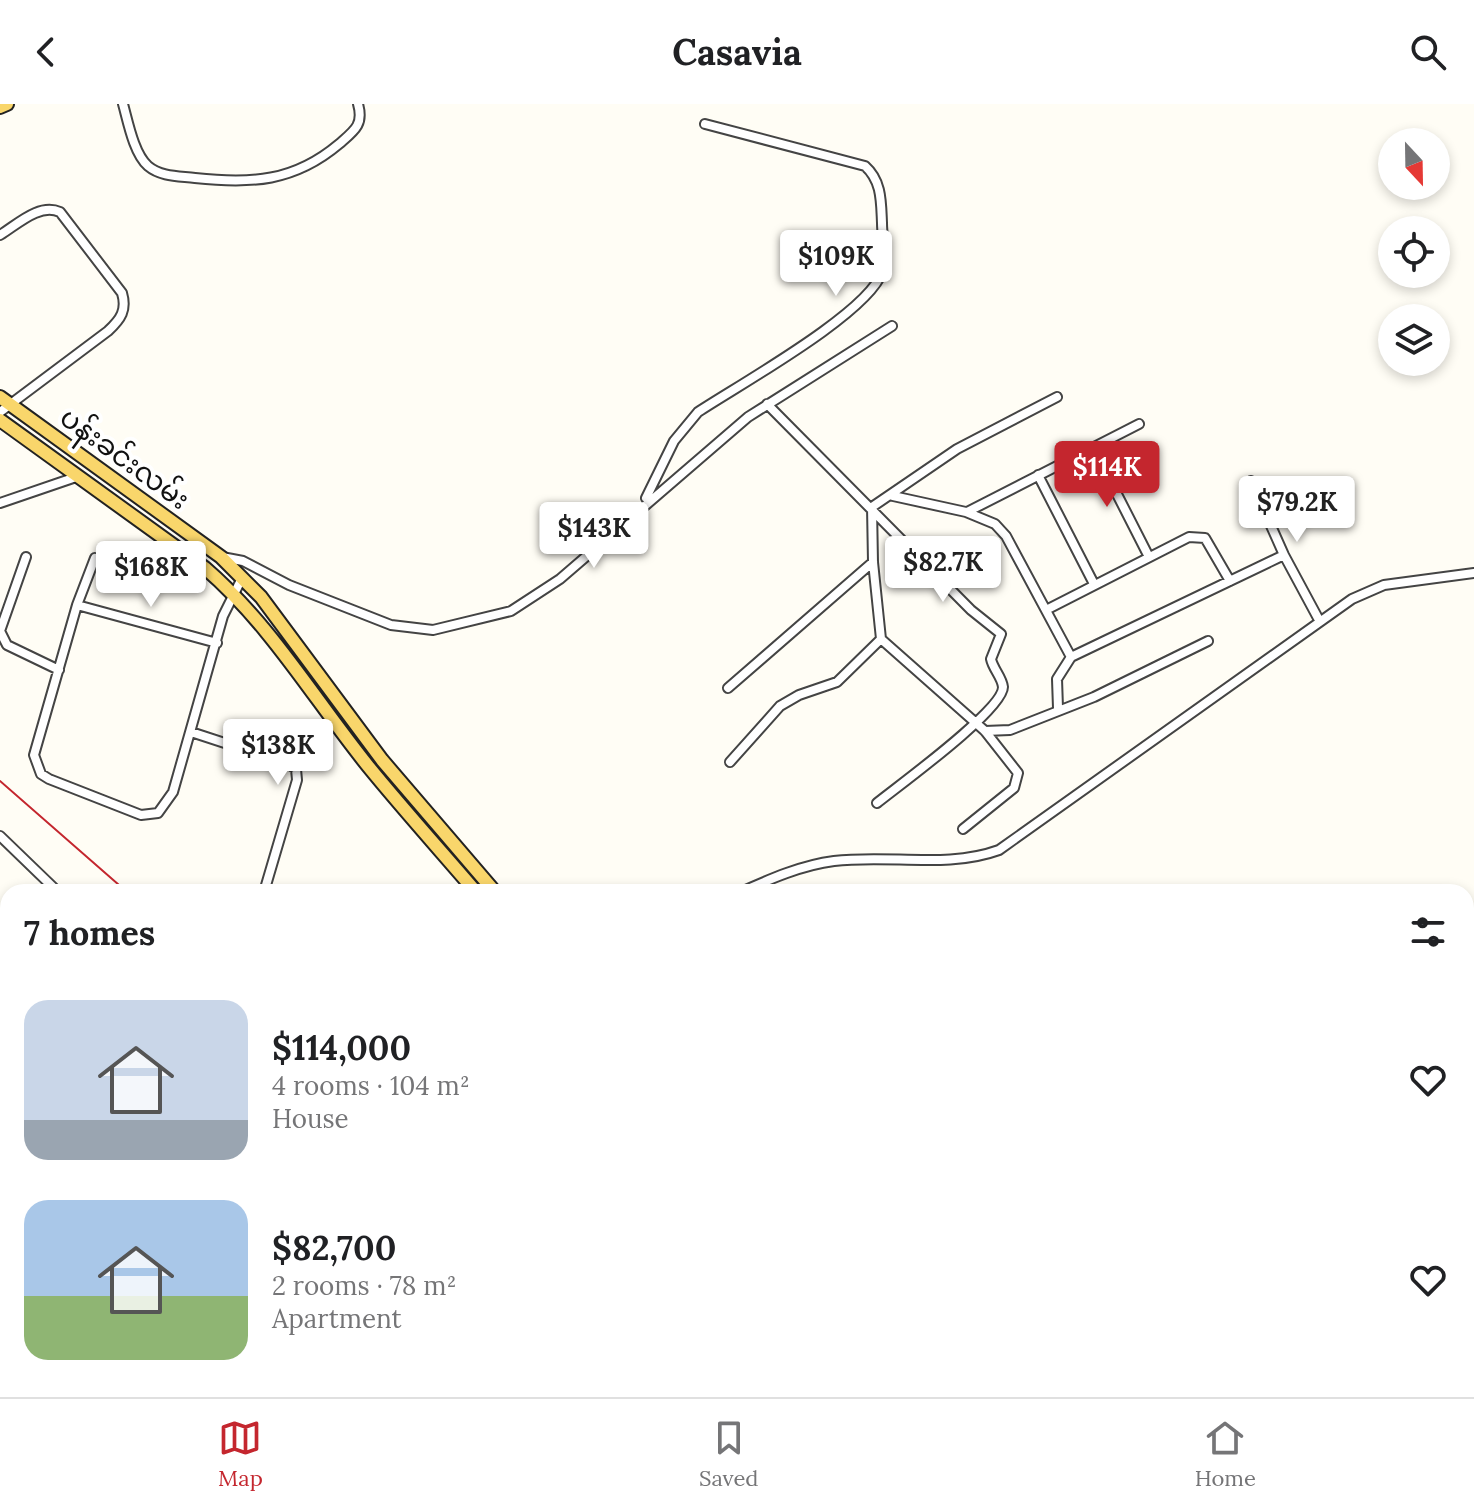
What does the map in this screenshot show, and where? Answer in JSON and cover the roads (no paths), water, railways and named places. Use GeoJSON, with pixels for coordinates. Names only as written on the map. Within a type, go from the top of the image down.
{"type":"FeatureCollection","features":[{"type":"Feature","properties":{"kind":"main road"},"geometry":{"type":"LineString","coordinates":[[0,107],[7,104]]}},
{"type":"Feature","properties":{"kind":"main road","name":"ပန်းခင်းလမ်း"},"geometry":{"type":"LineString","coordinates":[[3,404],[221,557],[286,628],[382,760],[488,884]]}},
{"type":"Feature","properties":{"kind":"main road"},"geometry":{"type":"LineString","coordinates":[[0,420],[80,476],[234,593],[282,649],[369,767],[469,884]]}},
{"type":"Feature","properties":{"kind":"street"},"geometry":{"type":"LineString","coordinates":[[123,104],[146,165],[163,174],[241,183],[296,172],[330,152],[357,129],[360,121],[358,104]]}},
{"type":"Feature","properties":{"kind":"street"},"geometry":{"type":"LineString","coordinates":[[644,503],[684,425],[718,399],[807,343],[869,291],[884,268],[881,197],[877,181],[865,166],[705,124]]}},
{"type":"Feature","properties":{"kind":"street"},"geometry":{"type":"LineString","coordinates":[[0,235],[40,210],[51,208],[60,212],[122,293],[126,306],[119,321],[108,331],[3,404]]}},
{"type":"Feature","properties":{"kind":"street"},"geometry":{"type":"LineString","coordinates":[[221,557],[243,561],[289,585],[391,625],[433,630],[491,618],[532,600],[644,503],[767,404],[892,326]]}},
{"type":"Feature","properties":{"kind":"street"},"geometry":{"type":"LineString","coordinates":[[872,507],[893,496],[932,464],[1057,397]]}},
{"type":"Feature","properties":{"kind":"street"},"geometry":{"type":"LineString","coordinates":[[767,404],[971,610],[1000,632],[1002,639],[991,659],[1003,689],[977,723],[877,803]]}},
{"type":"Feature","properties":{"kind":"street"},"geometry":{"type":"LineString","coordinates":[[966,512],[1139,424]]}},
{"type":"Feature","properties":{"kind":"street"},"geometry":{"type":"LineString","coordinates":[[1093,447],[1149,557]]}},
{"type":"Feature","properties":{"kind":"street"},"geometry":{"type":"LineString","coordinates":[[1038,475],[1094,584]]}},
{"type":"Feature","properties":{"kind":"street"},"geometry":{"type":"LineString","coordinates":[[0,503],[80,476]]}},
{"type":"Feature","properties":{"kind":"street"},"geometry":{"type":"LineString","coordinates":[[1251,481],[1284,555],[1319,620]]}},
{"type":"Feature","properties":{"kind":"street"},"geometry":{"type":"LineString","coordinates":[[893,496],[966,512],[995,524],[1006,536],[1071,657]]}},
{"type":"Feature","properties":{"kind":"street"},"geometry":{"type":"LineString","coordinates":[[872,507],[873,562],[881,639],[977,723],[1018,773],[1014,788],[963,829]]}},
{"type":"Feature","properties":{"kind":"street"},"geometry":{"type":"LineString","coordinates":[[1046,610],[1189,537],[1201,535],[1230,581]]}},
{"type":"Feature","properties":{"kind":"street"},"geometry":{"type":"LineString","coordinates":[[1058,708],[1057,679],[1071,657],[1284,555]]}},
{"type":"Feature","properties":{"kind":"street"},"geometry":{"type":"LineString","coordinates":[[26,557],[0,631],[7,645],[59,670]]}},
{"type":"Feature","properties":{"kind":"street"},"geometry":{"type":"LineString","coordinates":[[95,558],[77,605],[34,755],[41,774],[49,779],[141,815],[158,813],[173,792],[217,643],[242,578]]}},
{"type":"Feature","properties":{"kind":"street"},"geometry":{"type":"LineString","coordinates":[[728,688],[873,562]]}},
{"type":"Feature","properties":{"kind":"street"},"geometry":{"type":"LineString","coordinates":[[760,884],[832,861],[960,860],[999,850],[1319,620],[1359,595],[1384,585],[1474,573]]}},
{"type":"Feature","properties":{"kind":"street"},"geometry":{"type":"LineString","coordinates":[[77,605],[217,643]]}},
{"type":"Feature","properties":{"kind":"street"},"geometry":{"type":"LineString","coordinates":[[730,762],[780,706],[799,695],[837,682],[881,639]]}},
{"type":"Feature","properties":{"kind":"street"},"geometry":{"type":"LineString","coordinates":[[985,731],[1010,730],[1058,708],[1094,697],[1208,641]]}},
{"type":"Feature","properties":{"kind":"street"},"geometry":{"type":"LineString","coordinates":[[191,732],[296,769],[297,780],[266,884]]}},
{"type":"Feature","properties":{"kind":"street"},"geometry":{"type":"LineString","coordinates":[[0,836],[47,884]]}},
{"type":"Feature","properties":{"kind":"railway"},"geometry":{"type":"LineString","coordinates":[[0,781],[118,884]]}}]}
